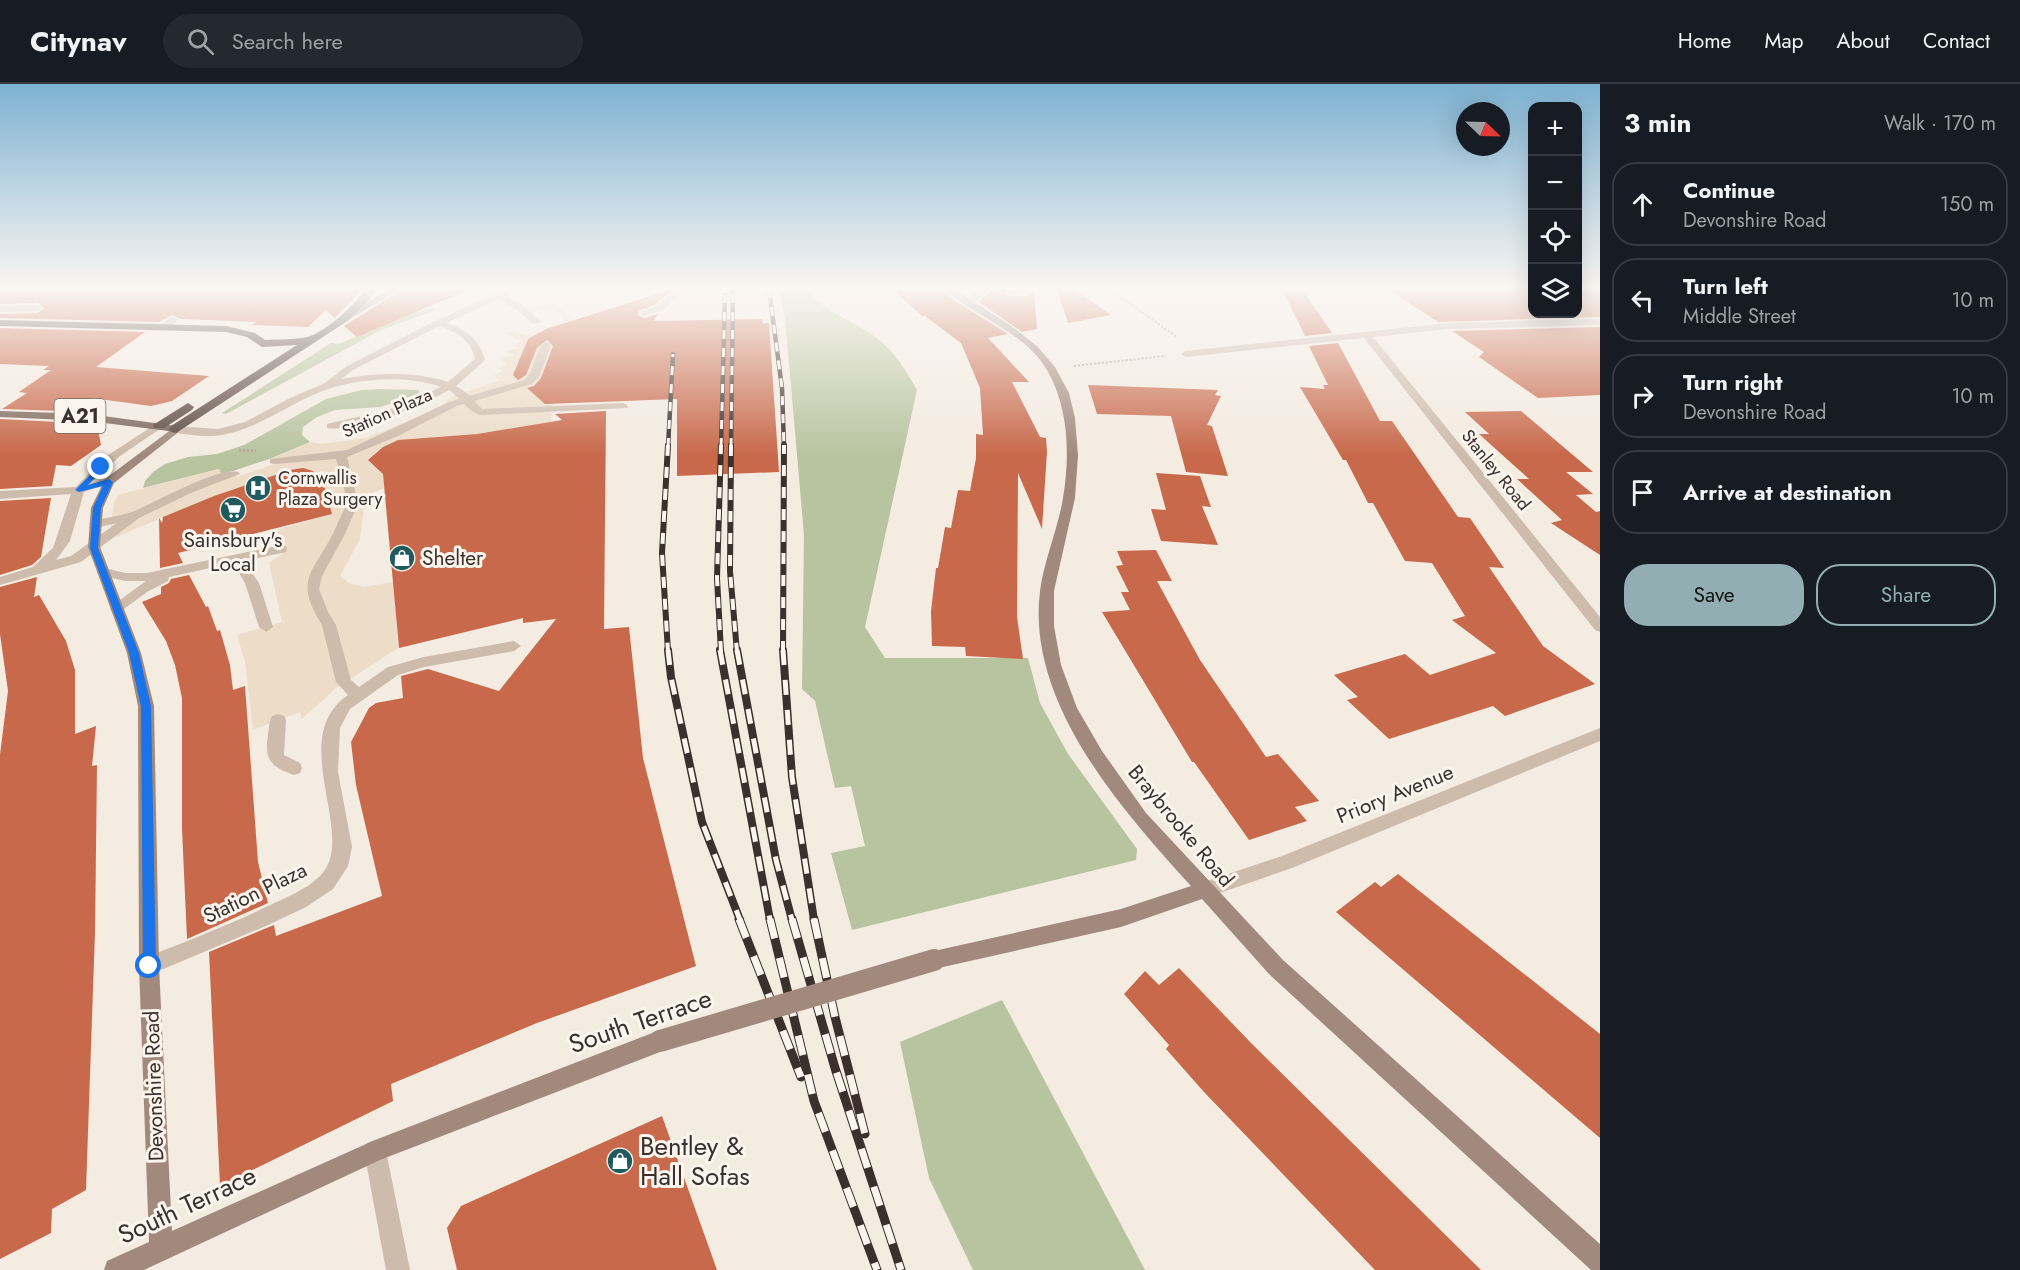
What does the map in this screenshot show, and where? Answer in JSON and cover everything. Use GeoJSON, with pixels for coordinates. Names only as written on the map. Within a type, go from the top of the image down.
{"type":"FeatureCollection","features":[{"type":"Feature","properties":{"kind":"highway"},"geometry":{"type":"LineString","coordinates":[[159,425],[255,361],[261,353],[262,344]]}},
{"type":"Feature","properties":{"kind":"highway"},"geometry":{"type":"LineString","coordinates":[[176,429],[304,344]]}},
{"type":"Feature","properties":{"kind":"main road","name":"A21"},"geometry":{"type":"LineString","coordinates":[[0,414],[80,416],[176,429]]}},
{"type":"Feature","properties":{"kind":"street"},"geometry":{"type":"LineString","coordinates":[[176,429],[200,434],[231,432],[326,386],[350,368],[395,344]]}},
{"type":"Feature","properties":{"kind":"street"},"geometry":{"type":"LineString","coordinates":[[332,426],[369,420],[392,413],[449,386],[468,374],[480,360],[479,352],[473,344]]}},
{"type":"Feature","properties":{"kind":"street","name":"Braybrooke Road"},"geometry":{"type":"LineString","coordinates":[[1029,344],[1050,368],[1064,393],[1070,418],[1072,455],[1069,498],[1047,591],[1047,626],[1053,664],[1069,708],[1096,756],[1140,818],[1276,967],[1600,1261]]}},
{"type":"Feature","properties":{"kind":"street"},"geometry":{"type":"LineString","coordinates":[[1186,354],[1270,344]]}},
{"type":"Feature","properties":{"kind":"street","name":"Stanley Road"},"geometry":{"type":"LineString","coordinates":[[1374,344],[1600,627]]}},
{"type":"Feature","properties":{"kind":"street","name":"Station Plaza"},"geometry":{"type":"LineString","coordinates":[[274,461],[341,454],[394,434],[467,399],[528,382],[534,377],[546,345]]}},
{"type":"Feature","properties":{"kind":"street"},"geometry":{"type":"LineString","coordinates":[[326,386],[345,381],[388,377],[429,380],[449,386],[467,399],[474,410],[480,412],[623,406]]}},
{"type":"Feature","properties":{"kind":"street"},"geometry":{"type":"LineString","coordinates":[[28,573],[55,556],[63,545],[73,501],[79,490],[101,467],[159,425]]}},
{"type":"Feature","properties":{"kind":"street","name":"Devonshire Road"},"geometry":{"type":"LineString","coordinates":[[161,1248],[149,966],[146,706],[134,653],[94,548],[97,508],[109,482],[176,429]]}},
{"type":"Feature","properties":{"kind":"street","name":"Station Plaza"},"geometry":{"type":"LineString","coordinates":[[341,454],[352,504],[339,534],[315,576],[312,589],[321,613],[329,625],[344,682],[357,695]]}},
{"type":"Feature","properties":{"kind":"street"},"geometry":{"type":"LineString","coordinates":[[95,524],[135,515],[189,489],[234,474]]}},
{"type":"Feature","properties":{"kind":"street"},"geometry":{"type":"LineString","coordinates":[[0,495],[79,490],[109,482]]}},
{"type":"Feature","properties":{"kind":"street"},"geometry":{"type":"LineString","coordinates":[[0,581],[76,559],[94,548],[135,515]]}},
{"type":"Feature","properties":{"kind":"street"},"geometry":{"type":"LineString","coordinates":[[104,572],[125,577],[170,573],[281,549]]}},
{"type":"Feature","properties":{"kind":"street"},"geometry":{"type":"LineString","coordinates":[[236,558],[252,583],[266,627]]}},
{"type":"Feature","properties":{"kind":"street"},"geometry":{"type":"LineString","coordinates":[[117,609],[142,589],[170,573]]}},
{"type":"Feature","properties":{"kind":"street","name":"Station Plaza"},"geometry":{"type":"LineString","coordinates":[[149,966],[299,901],[326,883],[339,866],[343,847],[330,772],[332,728],[345,705],[393,671],[424,662],[514,646]]}},
{"type":"Feature","properties":{"kind":"street"},"geometry":{"type":"LineString","coordinates":[[278,720],[276,759],[282,765],[294,768]]}},
{"type":"Feature","properties":{"kind":"street","name":"Priory Avenue"},"geometry":{"type":"LineString","coordinates":[[1205,890],[1286,862],[1600,734]]}},
{"type":"Feature","properties":{"kind":"street","name":"South Terrace"},"geometry":{"type":"LineString","coordinates":[[116,1270],[375,1151],[660,1041],[934,960],[1120,918],[1205,890]]}},
{"type":"Feature","properties":{"kind":"street"},"geometry":{"type":"LineString","coordinates":[[375,1151],[398,1270]]}},
{"type":"Feature","properties":{"kind":"path"},"geometry":{"type":"LineString","coordinates":[[1188,344],[1199,352]]}},
{"type":"Feature","properties":{"kind":"path"},"geometry":{"type":"LineString","coordinates":[[1072,366],[1186,354]]}},
{"type":"Feature","properties":{"kind":"green space"},"geometry":{"type":"Polygon","coordinates":[[[329,344],[355,344],[226,414],[222,413],[329,344]]]}},
{"type":"Feature","properties":{"kind":"green space"},"geometry":{"type":"Polygon","coordinates":[[[787,344],[884,344],[905,369],[917,390],[865,627],[885,658],[1028,658],[1040,703],[1068,754],[1137,849],[1136,860],[852,930],[831,853],[865,846],[851,786],[835,788],[815,701],[802,689],[804,535],[787,344]]]}},
{"type":"Feature","properties":{"kind":"green space"},"geometry":{"type":"Polygon","coordinates":[[[361,390],[418,390],[421,393],[381,407],[335,410],[317,417],[303,427],[302,435],[310,442],[272,458],[221,475],[219,469],[143,488],[145,481],[153,472],[165,464],[188,457],[217,454],[244,445],[326,399],[361,390]]]}},
{"type":"Feature","properties":{"kind":"green space"},"geometry":{"type":"Polygon","coordinates":[[[1002,1000],[1145,1270],[973,1270],[929,1178],[900,1042],[1002,1000]]]}},
{"type":"Feature","properties":{"kind":"shaded area"},"geometry":{"type":"Polygon","coordinates":[[[572,344],[552,410],[551,422],[477,434],[398,440],[373,455],[371,463],[383,472],[384,488],[365,496],[360,539],[340,576],[349,583],[363,587],[393,582],[398,648],[336,688],[302,719],[300,712],[253,730],[245,661],[237,635],[282,622],[269,563],[283,553],[276,530],[332,514],[325,488],[313,471],[290,470],[214,496],[109,540],[114,502],[118,495],[219,469],[221,474],[232,471],[237,477],[275,464],[272,458],[310,442],[322,444],[366,438],[441,408],[449,398],[500,380],[493,376],[503,371],[498,368],[508,364],[500,360],[512,355],[507,352],[517,348],[513,346],[572,344]]]}},
{"type":"Feature","properties":{"kind":"building"},"geometry":{"type":"Polygon","coordinates":[[[0,344],[128,344],[96,367],[209,376],[172,401],[151,406],[92,398],[94,412],[2,409],[27,393],[19,392],[51,370],[43,370],[49,366],[0,364],[0,344]]]}},
{"type":"Feature","properties":{"kind":"building"},"geometry":{"type":"Polygon","coordinates":[[[526,344],[542,344],[537,348],[526,375],[518,380],[513,375],[526,344]]]}},
{"type":"Feature","properties":{"kind":"building"},"geometry":{"type":"Polygon","coordinates":[[[551,344],[770,344],[779,472],[677,476],[677,399],[545,404],[527,388],[534,386],[541,378],[553,346],[551,344]]]}},
{"type":"Feature","properties":{"kind":"building"},"geometry":{"type":"Polygon","coordinates":[[[962,344],[994,344],[1029,382],[1012,382],[1040,437],[1046,438],[1042,529],[1018,473],[1017,617],[1023,659],[966,656],[965,647],[932,646],[931,611],[936,568],[938,568],[945,527],[951,528],[958,490],[970,491],[976,458],[976,434],[983,435],[980,388],[962,344]]]}},
{"type":"Feature","properties":{"kind":"building"},"geometry":{"type":"Polygon","coordinates":[[[1339,344],[1380,421],[1392,421],[1458,517],[1470,518],[1504,568],[1489,567],[1543,646],[1595,684],[1505,716],[1493,706],[1389,739],[1347,700],[1358,697],[1334,675],[1405,654],[1430,675],[1496,653],[1452,620],[1465,616],[1432,563],[1405,561],[1373,503],[1368,503],[1346,460],[1343,460],[1300,387],[1325,389],[1323,385],[1328,385],[1309,346],[1339,344]]]}},
{"type":"Feature","properties":{"kind":"building"},"geometry":{"type":"Polygon","coordinates":[[[1472,344],[1600,344],[1600,395],[1538,398],[1479,357],[1484,352],[1472,344]]]}},
{"type":"Feature","properties":{"kind":"building"},"geometry":{"type":"Polygon","coordinates":[[[1088,385],[1218,390],[1215,395],[1221,396],[1207,425],[1212,426],[1228,476],[1186,472],[1171,416],[1097,414],[1088,385]]]}},
{"type":"Feature","properties":{"kind":"building"},"geometry":{"type":"Polygon","coordinates":[[[606,411],[604,629],[629,627],[643,758],[696,966],[537,1023],[391,1084],[393,1101],[220,1186],[209,952],[274,925],[276,936],[382,896],[356,785],[351,742],[369,708],[376,703],[403,698],[401,676],[428,669],[499,691],[556,619],[523,623],[523,618],[399,648],[383,474],[368,460],[383,447],[398,440],[477,434],[562,420],[555,414],[606,411]]]}},
{"type":"Feature","properties":{"kind":"building"},"geometry":{"type":"Polygon","coordinates":[[[1521,411],[1593,472],[1566,472],[1593,494],[1576,495],[1596,512],[1600,511],[1600,555],[1551,523],[1562,520],[1517,479],[1529,479],[1479,434],[1489,434],[1465,412],[1521,411]]]}},
{"type":"Feature","properties":{"kind":"building"},"geometry":{"type":"Polygon","coordinates":[[[0,419],[97,424],[101,445],[71,466],[56,465],[52,486],[0,489],[0,419]]]}},
{"type":"Feature","properties":{"kind":"building"},"geometry":{"type":"Polygon","coordinates":[[[303,468],[313,471],[325,488],[332,514],[178,553],[183,563],[160,568],[159,518],[162,523],[163,517],[214,496],[290,470],[303,468]]]}},
{"type":"Feature","properties":{"kind":"building"},"geometry":{"type":"Polygon","coordinates":[[[1156,473],[1200,476],[1211,507],[1202,506],[1218,545],[1161,541],[1151,509],[1166,510],[1156,473]]]}},
{"type":"Feature","properties":{"kind":"building"},"geometry":{"type":"Polygon","coordinates":[[[51,498],[41,557],[32,565],[0,575],[0,501],[51,498]]]}},
{"type":"Feature","properties":{"kind":"building"},"geometry":{"type":"Polygon","coordinates":[[[1156,550],[1172,581],[1157,581],[1200,660],[1266,757],[1278,754],[1319,801],[1295,807],[1307,821],[1249,840],[1192,762],[1102,612],[1130,610],[1121,592],[1129,592],[1116,566],[1123,565],[1117,551],[1156,550]]]}},
{"type":"Feature","properties":{"kind":"building"},"geometry":{"type":"Polygon","coordinates":[[[189,575],[206,607],[208,606],[217,631],[220,630],[230,665],[233,690],[245,686],[258,862],[268,903],[187,939],[182,829],[182,698],[175,665],[166,641],[142,602],[161,594],[161,587],[169,583],[171,579],[189,575]]]}},
{"type":"Feature","properties":{"kind":"building"},"geometry":{"type":"Polygon","coordinates":[[[37,577],[34,597],[39,595],[66,641],[75,670],[75,734],[96,726],[92,766],[97,765],[95,932],[86,1190],[52,1209],[51,1233],[0,1259],[0,755],[8,691],[0,634],[0,587],[37,577]]]}},
{"type":"Feature","properties":{"kind":"building"},"geometry":{"type":"Polygon","coordinates":[[[1398,874],[1600,1034],[1600,1138],[1336,912],[1375,882],[1381,887],[1398,874]]]}},
{"type":"Feature","properties":{"kind":"building"},"geometry":{"type":"Polygon","coordinates":[[[1179,968],[1252,1044],[1481,1270],[1375,1270],[1204,1092],[1166,1049],[1169,1045],[1124,994],[1145,971],[1159,985],[1179,968]]]}},
{"type":"Feature","properties":{"kind":"building","name":"Bentley & Hall Sofas"},"geometry":{"type":"Polygon","coordinates":[[[662,1116],[717,1270],[457,1270],[447,1228],[461,1206],[662,1116]]]}},
{"type":"Feature","properties":{"kind":"railway"},"geometry":{"type":"LineString","coordinates":[[721,447],[724,344]]}},
{"type":"Feature","properties":{"kind":"railway"},"geometry":{"type":"LineString","coordinates":[[731,447],[732,344]]}},
{"type":"Feature","properties":{"kind":"railway"},"geometry":{"type":"LineString","coordinates":[[776,344],[782,388],[784,447]]}},
{"type":"Feature","properties":{"kind":"railway"},"geometry":{"type":"LineString","coordinates":[[668,447],[673,354]]}},
{"type":"Feature","properties":{"kind":"railway"},"geometry":{"type":"LineString","coordinates":[[668,445],[662,553],[668,652]]}},
{"type":"Feature","properties":{"kind":"railway"},"geometry":{"type":"LineString","coordinates":[[721,445],[717,578],[721,652]]}},
{"type":"Feature","properties":{"kind":"railway"},"geometry":{"type":"LineString","coordinates":[[731,445],[730,571],[737,652]]}},
{"type":"Feature","properties":{"kind":"railway"},"geometry":{"type":"LineString","coordinates":[[783,650],[784,447]]}},
{"type":"Feature","properties":{"kind":"railway"},"geometry":{"type":"LineString","coordinates":[[668,650],[671,677],[702,822],[740,920]]}},
{"type":"Feature","properties":{"kind":"railway"},"geometry":{"type":"LineString","coordinates":[[720,650],[770,920]]}},
{"type":"Feature","properties":{"kind":"railway"},"geometry":{"type":"LineString","coordinates":[[737,650],[776,860],[792,920]]}},
{"type":"Feature","properties":{"kind":"railway"},"geometry":{"type":"LineString","coordinates":[[783,650],[792,777],[814,920]]}},
{"type":"Feature","properties":{"kind":"railway"},"geometry":{"type":"LineString","coordinates":[[739,919],[801,1077]]}},
{"type":"Feature","properties":{"kind":"railway"},"geometry":{"type":"LineString","coordinates":[[770,919],[814,1101],[877,1270]]}},
{"type":"Feature","properties":{"kind":"railway"},"geometry":{"type":"LineString","coordinates":[[792,919],[835,1068],[901,1270]]}},
{"type":"Feature","properties":{"kind":"railway"},"geometry":{"type":"LineString","coordinates":[[814,919],[835,1017],[865,1134]]}},
{"type":"Feature","properties":{"kind":"place","name":"Cornwallis Plaza Surgery"},"geometry":{"type":"Point","coordinates":[258,488]}},
{"type":"Feature","properties":{"kind":"place","name":"Sainsbury's Local"},"geometry":{"type":"Point","coordinates":[233,510]}},
{"type":"Feature","properties":{"kind":"place","name":"Shelter"},"geometry":{"type":"Point","coordinates":[402,558]}},
{"type":"Feature","properties":{"kind":"place","name":"Bentley & Hall Sofas"},"geometry":{"type":"Point","coordinates":[620,1161]}},
{"type":"Feature","properties":{"kind":"route"},"geometry":{"type":"LineString","coordinates":[[101,467],[79,490],[109,482],[97,508],[94,548],[134,653],[146,706],[149,966]]}}]}
